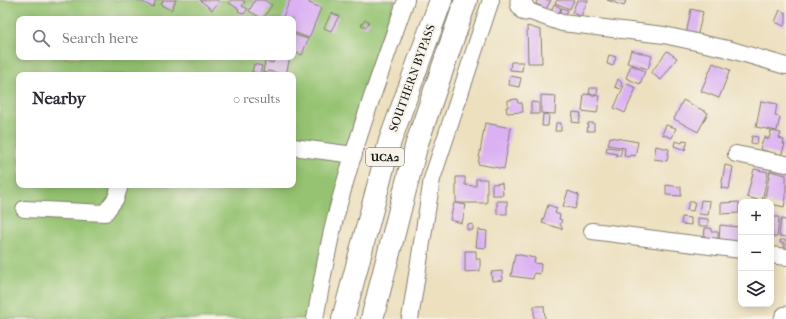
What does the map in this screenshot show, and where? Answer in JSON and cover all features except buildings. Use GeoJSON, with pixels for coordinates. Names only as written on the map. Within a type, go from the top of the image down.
{"type":"FeatureCollection","features":[{"type":"Feature","properties":{"kind":"highway","name":"SOUTHERN BYPASS"},"geometry":{"type":"LineString","coordinates":[[343,319],[390,141],[441,0]]}},
{"type":"Feature","properties":{"kind":"highway","name":"SOUTHERN BYPASS"},"geometry":{"type":"LineString","coordinates":[[372,319],[417,143],[466,0]]}},
{"type":"Feature","properties":{"kind":"street"},"geometry":{"type":"LineString","coordinates":[[315,319],[334,224],[372,95],[406,0]]}},
{"type":"Feature","properties":{"kind":"street"},"geometry":{"type":"LineString","coordinates":[[410,319],[432,179],[491,0]]}},
{"type":"Feature","properties":{"kind":"street"},"geometry":{"type":"LineString","coordinates":[[523,5],[562,23],[664,35],[728,50],[786,66]]}},
{"type":"Feature","properties":{"kind":"street"},"geometry":{"type":"LineString","coordinates":[[296,147],[354,155]]}},
{"type":"Feature","properties":{"kind":"street"},"geometry":{"type":"LineString","coordinates":[[736,154],[786,164]]}},
{"type":"Feature","properties":{"kind":"street"},"geometry":{"type":"LineString","coordinates":[[24,209],[105,212],[116,198],[119,188]]}},
{"type":"Feature","properties":{"kind":"street"},"geometry":{"type":"LineString","coordinates":[[592,232],[738,250]]}},
{"type":"Feature","properties":{"kind":"street"},"geometry":{"type":"LineString","coordinates":[[774,255],[786,257]]}},
{"type":"Feature","properties":{"kind":"green space"},"geometry":{"type":"Polygon","coordinates":[[[0,0],[395,0],[361,107],[306,319],[0,319],[0,0]]]}}]}
